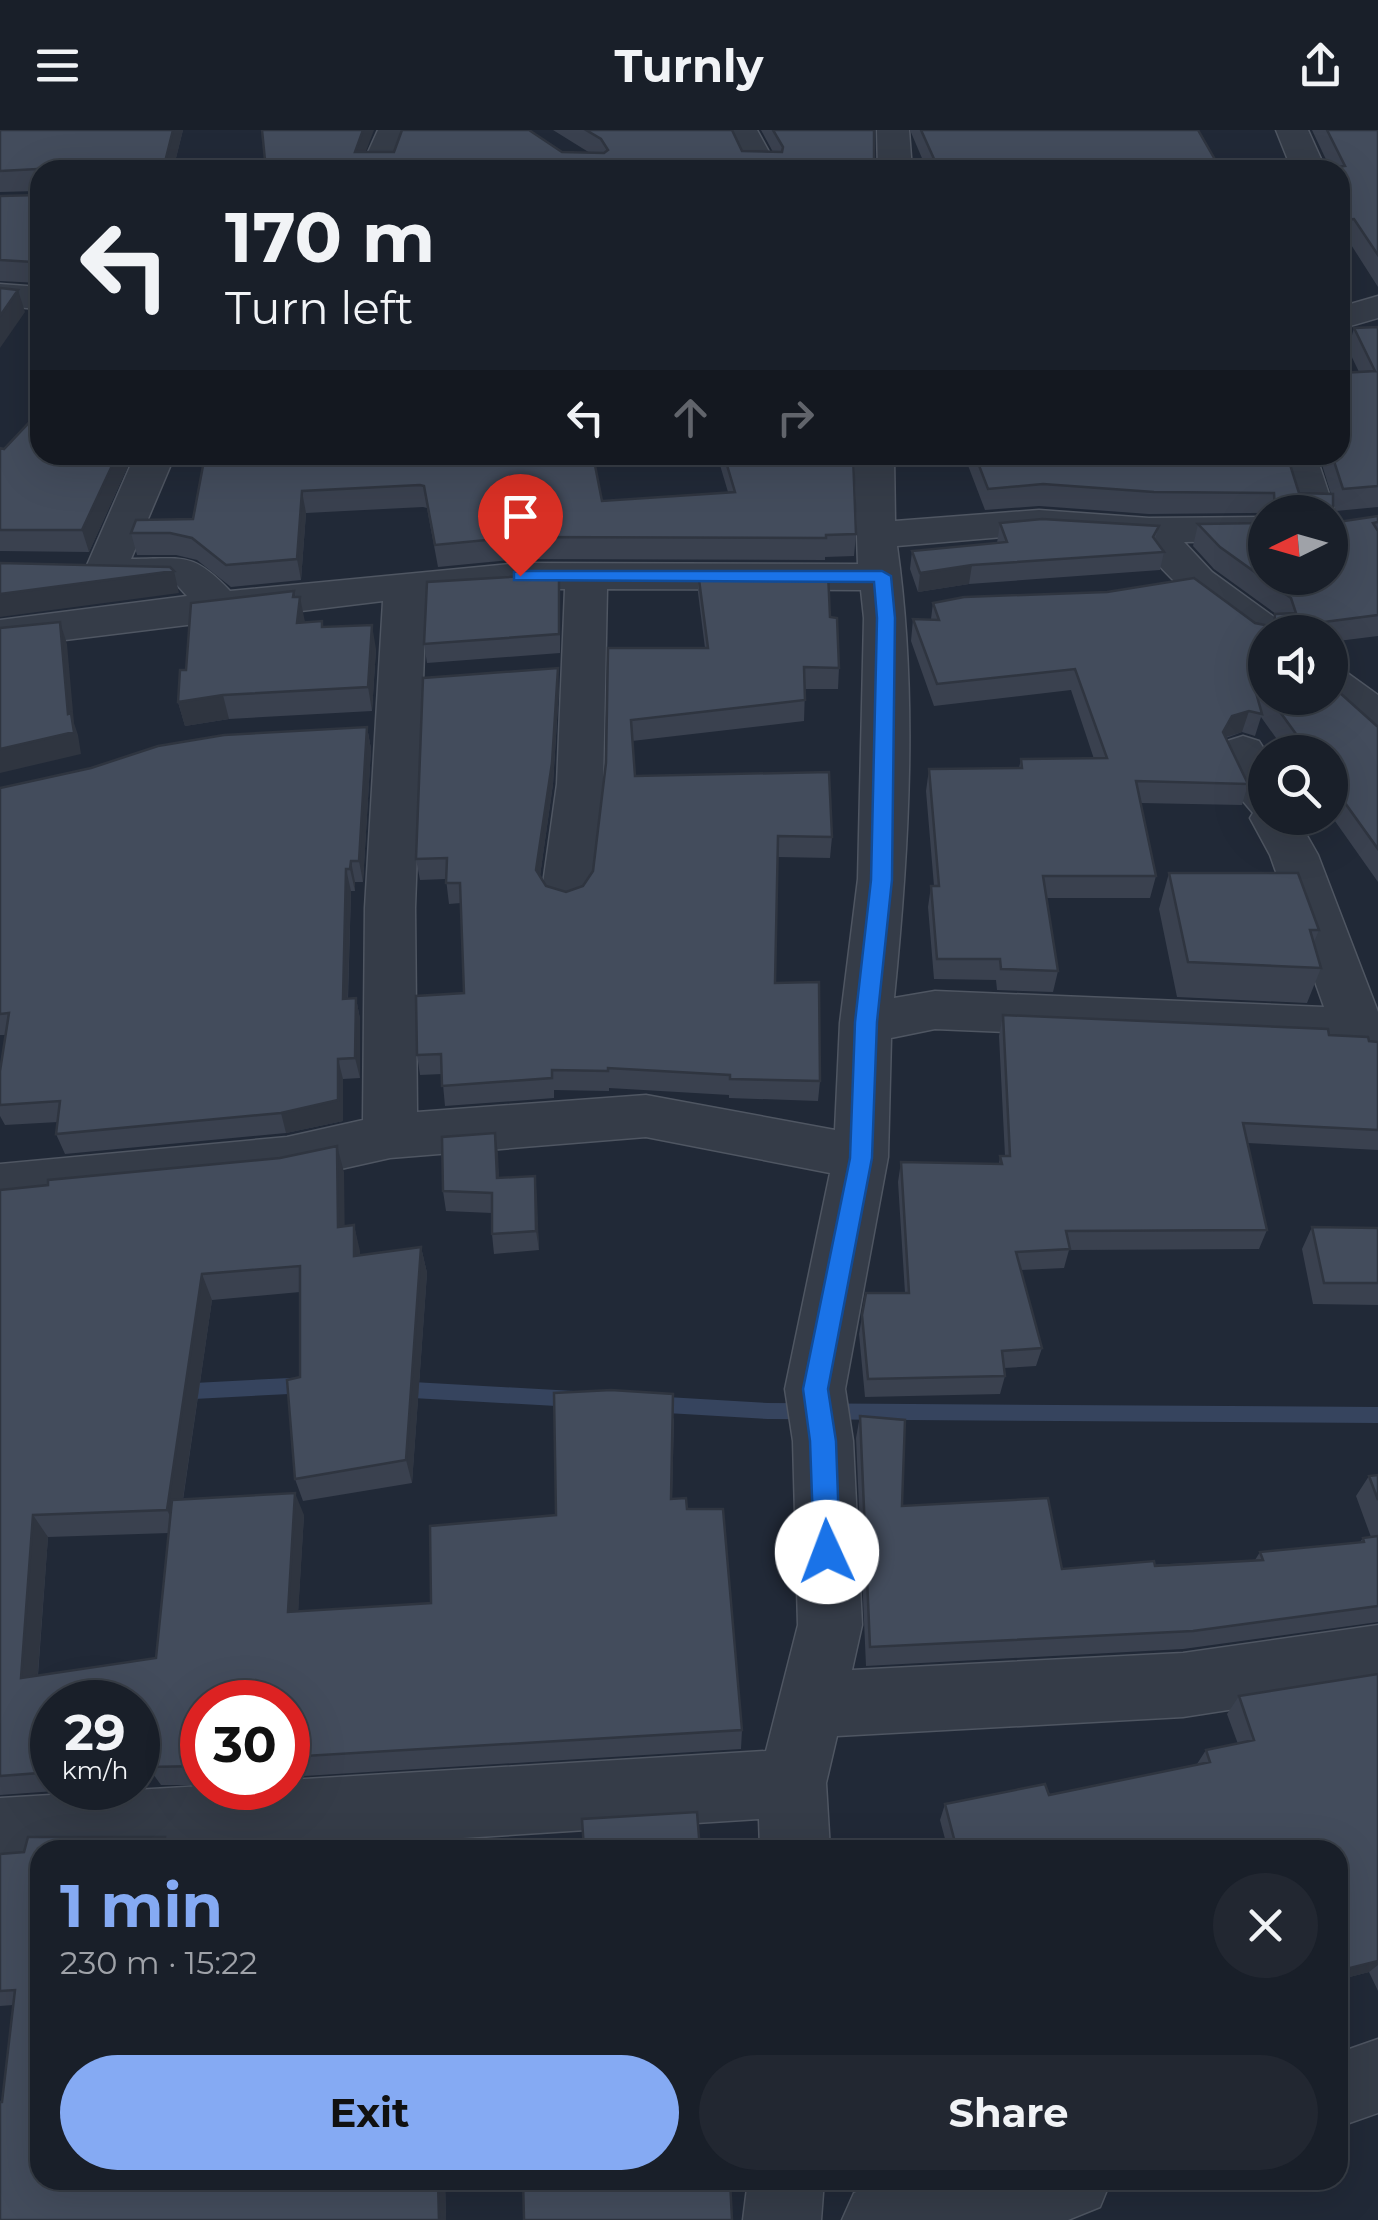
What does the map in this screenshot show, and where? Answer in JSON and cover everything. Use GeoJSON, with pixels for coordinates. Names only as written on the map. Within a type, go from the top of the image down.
{"type":"FeatureCollection","features":[{"type":"Feature","properties":{"kind":"street"},"geometry":{"type":"LineString","coordinates":[[383,160],[394,130]]}},
{"type":"Feature","properties":{"kind":"street"},"geometry":{"type":"LineString","coordinates":[[741,130],[757,160]]}},
{"type":"Feature","properties":{"kind":"street"},"geometry":{"type":"LineString","coordinates":[[894,130],[895,160]]}},
{"type":"Feature","properties":{"kind":"street"},"geometry":{"type":"LineString","coordinates":[[1292,130],[1305,160]]}},
{"type":"Feature","properties":{"kind":"street"},"geometry":{"type":"LineString","coordinates":[[0,295],[30,297]]}},
{"type":"Feature","properties":{"kind":"street"},"geometry":{"type":"LineString","coordinates":[[1350,315],[1378,307]]}},
{"type":"Feature","properties":{"kind":"street"},"geometry":{"type":"LineString","coordinates":[[149,465],[86,570],[188,572],[219,605],[239,604]]}},
{"type":"Feature","properties":{"kind":"street"},"geometry":{"type":"LineString","coordinates":[[795,1840],[792,1783],[830,1625],[819,1415],[861,1158],[866,1022],[882,880],[890,584],[875,465]]}},
{"type":"Feature","properties":{"kind":"street"},"geometry":{"type":"LineString","coordinates":[[1301,465],[1316,495]]}},
{"type":"Feature","properties":{"kind":"street"},"geometry":{"type":"LineString","coordinates":[[0,634],[404,585],[520,576],[890,584],[985,524],[1039,522],[1149,530],[1248,529]]}},
{"type":"Feature","properties":{"kind":"street"},"geometry":{"type":"LineString","coordinates":[[1149,530],[1198,581],[1248,618]]}},
{"type":"Feature","properties":{"kind":"street"},"geometry":{"type":"LineString","coordinates":[[566,891],[580,784],[568,670],[586,577]]}},
{"type":"Feature","properties":{"kind":"street"},"geometry":{"type":"LineString","coordinates":[[1146,589],[1198,581]]}},
{"type":"Feature","properties":{"kind":"street"},"geometry":{"type":"LineString","coordinates":[[390,1136],[390,908],[404,585]]}},
{"type":"Feature","properties":{"kind":"street"},"geometry":{"type":"LineString","coordinates":[[1348,695],[1378,717]]}},
{"type":"Feature","properties":{"kind":"street"},"geometry":{"type":"LineString","coordinates":[[1243,752],[1248,763]]}},
{"type":"Feature","properties":{"kind":"street"},"geometry":{"type":"LineString","coordinates":[[866,1022],[934,1010],[1368,1034],[1283,835]]}},
{"type":"Feature","properties":{"kind":"street"},"geometry":{"type":"LineString","coordinates":[[0,1186],[287,1158],[390,1136],[646,1116],[861,1158]]}},
{"type":"Feature","properties":{"kind":"street"},"geometry":{"type":"LineString","coordinates":[[811,1706],[1183,1685],[1378,1656]]}},
{"type":"Feature","properties":{"kind":"street"},"geometry":{"type":"LineString","coordinates":[[0,1833],[792,1783]]}},
{"type":"Feature","properties":{"kind":"street"},"geometry":{"type":"LineString","coordinates":[[1348,2086],[1378,2076]]}},
{"type":"Feature","properties":{"kind":"street"},"geometry":{"type":"LineString","coordinates":[[782,2220],[785,2190]]}},
{"type":"Feature","properties":{"kind":"street"},"geometry":{"type":"LineString","coordinates":[[881,2220],[972,2214],[1043,2190]]}},
{"type":"Feature","properties":{"kind":"building"},"geometry":{"type":"Polygon","coordinates":[[[0,130],[173,130],[166,160],[30,160],[30,169],[0,171],[0,130]]]}},
{"type":"Feature","properties":{"kind":"building"},"geometry":{"type":"Polygon","coordinates":[[[262,130],[363,130],[355,152],[394,152],[402,130],[529,130],[562,152],[604,153],[608,150],[601,139],[586,130],[732,130],[742,151],[782,152],[773,130],[874,130],[874,160],[265,160],[262,130]]]}},
{"type":"Feature","properties":{"kind":"building"},"geometry":{"type":"Polygon","coordinates":[[[921,130],[1198,130],[1215,160],[934,160],[921,130]]]}},
{"type":"Feature","properties":{"kind":"building"},"geometry":{"type":"Polygon","coordinates":[[[1327,130],[1378,130],[1378,255],[1354,219],[1350,219],[1350,160],[1342,160],[1327,130]]]}},
{"type":"Feature","properties":{"kind":"building"},"geometry":{"type":"Polygon","coordinates":[[[30,195],[30,262],[0,260],[0,196],[30,195]]]}},
{"type":"Feature","properties":{"kind":"building"},"geometry":{"type":"Polygon","coordinates":[[[0,288],[18,290],[0,316],[0,288]]]}},
{"type":"Feature","properties":{"kind":"building"},"geometry":{"type":"Polygon","coordinates":[[[1378,327],[1378,486],[1343,489],[1335,465],[1350,465],[1350,372],[1375,371],[1354,328],[1378,327]]]}},
{"type":"Feature","properties":{"kind":"building"},"geometry":{"type":"Polygon","coordinates":[[[30,422],[30,465],[112,465],[82,530],[0,530],[0,448],[4,449],[30,422]]]}},
{"type":"Feature","properties":{"kind":"building"},"geometry":{"type":"Polygon","coordinates":[[[203,465],[595,465],[602,501],[735,492],[727,465],[853,465],[856,534],[826,538],[518,537],[435,545],[424,486],[420,485],[302,491],[297,559],[226,565],[192,538],[170,533],[131,533],[136,520],[193,519],[203,465]]]}},
{"type":"Feature","properties":{"kind":"building"},"geometry":{"type":"Polygon","coordinates":[[[979,465],[1290,465],[1299,493],[1333,495],[1154,492],[1043,484],[988,489],[979,465]]]}},
{"type":"Feature","properties":{"kind":"building"},"geometry":{"type":"Polygon","coordinates":[[[1378,516],[1378,522],[1373,523],[1378,531],[1378,615],[1348,619],[1348,615],[1275,615],[1296,613],[1287,595],[1348,595],[1348,520],[1378,516]]]}},
{"type":"Feature","properties":{"kind":"building"},"geometry":{"type":"Polygon","coordinates":[[[1042,519],[1159,526],[1153,537],[1164,552],[972,565],[920,573],[912,551],[1007,542],[1000,523],[1042,519]]]}},
{"type":"Feature","properties":{"kind":"building"},"geometry":{"type":"Polygon","coordinates":[[[1248,523],[1248,567],[1220,547],[1198,524],[1248,523]]]}},
{"type":"Feature","properties":{"kind":"building"},"geometry":{"type":"Polygon","coordinates":[[[0,563],[170,567],[174,571],[0,594],[0,563]]]}},
{"type":"Feature","properties":{"kind":"building"},"geometry":{"type":"Polygon","coordinates":[[[698,572],[828,572],[830,617],[837,618],[839,668],[804,667],[805,700],[631,720],[635,776],[829,772],[832,837],[778,836],[775,983],[819,982],[820,1081],[730,1079],[730,1075],[608,1068],[552,1070],[552,1078],[442,1086],[441,1054],[417,1055],[416,996],[464,993],[460,883],[446,883],[447,858],[416,859],[423,678],[558,668],[552,763],[536,870],[546,886],[566,892],[583,886],[593,871],[606,763],[608,648],[708,648],[698,572]]]}},
{"type":"Feature","properties":{"kind":"building"},"geometry":{"type":"Polygon","coordinates":[[[559,574],[559,634],[424,644],[427,582],[559,574]]]}},
{"type":"Feature","properties":{"kind":"building"},"geometry":{"type":"Polygon","coordinates":[[[1194,578],[1248,618],[1248,711],[1232,716],[1223,732],[1248,784],[1136,781],[1156,876],[1043,876],[1058,971],[1001,969],[1000,959],[937,959],[931,886],[939,886],[929,769],[1022,768],[1021,759],[1107,758],[1075,669],[937,684],[913,619],[939,620],[933,603],[964,597],[1107,592],[1194,578]]]}},
{"type":"Feature","properties":{"kind":"building"},"geometry":{"type":"Polygon","coordinates":[[[294,591],[293,597],[300,597],[297,623],[322,621],[322,627],[372,625],[368,687],[223,695],[178,702],[180,670],[186,670],[191,603],[294,591]]]}},
{"type":"Feature","properties":{"kind":"building"},"geometry":{"type":"Polygon","coordinates":[[[60,622],[68,714],[71,713],[74,732],[0,749],[0,628],[60,622]]]}},
{"type":"Feature","properties":{"kind":"building"},"geometry":{"type":"Polygon","coordinates":[[[1348,700],[1378,727],[1378,849],[1348,807],[1348,735],[1297,735],[1282,715],[1348,715],[1348,700]]]}},
{"type":"Feature","properties":{"kind":"building"},"geometry":{"type":"Polygon","coordinates":[[[367,727],[359,861],[351,861],[350,869],[346,869],[343,999],[356,998],[355,1058],[338,1059],[338,1100],[281,1113],[56,1134],[60,1101],[0,1105],[0,1071],[9,1013],[0,1014],[0,788],[91,768],[158,746],[224,735],[367,727]]]}},
{"type":"Feature","properties":{"kind":"building"},"geometry":{"type":"Polygon","coordinates":[[[1169,873],[1298,873],[1319,930],[1310,930],[1321,968],[1188,962],[1169,873]]]}},
{"type":"Feature","properties":{"kind":"building"},"geometry":{"type":"Polygon","coordinates":[[[1003,1015],[1328,1029],[1329,1035],[1368,1037],[1369,1041],[1378,1042],[1378,1130],[1243,1123],[1267,1230],[1066,1231],[1070,1249],[1016,1252],[1042,1348],[1002,1351],[1005,1376],[868,1379],[862,1315],[866,1293],[909,1293],[901,1162],[1002,1164],[1000,1156],[1010,1156],[1003,1015]]]}},
{"type":"Feature","properties":{"kind":"building"},"geometry":{"type":"Polygon","coordinates":[[[495,1133],[497,1178],[535,1176],[536,1231],[492,1234],[492,1193],[443,1191],[442,1137],[495,1133]]]}},
{"type":"Feature","properties":{"kind":"building"},"geometry":{"type":"Polygon","coordinates":[[[337,1146],[338,1227],[354,1225],[354,1256],[421,1247],[406,1460],[295,1479],[287,1380],[300,1377],[300,1266],[202,1274],[167,1510],[33,1515],[21,1678],[156,1658],[172,1500],[295,1493],[288,1612],[431,1603],[430,1526],[556,1515],[554,1393],[611,1390],[673,1394],[671,1499],[686,1498],[687,1509],[723,1509],[742,1730],[310,1756],[310,1680],[180,1680],[180,1766],[160,1767],[160,1680],[30,1680],[30,1774],[0,1776],[0,1190],[48,1185],[48,1180],[280,1158],[337,1146]]]}},
{"type":"Feature","properties":{"kind":"building"},"geometry":{"type":"Polygon","coordinates":[[[1312,1227],[1378,1228],[1378,1283],[1324,1283],[1312,1227]]]}},
{"type":"Feature","properties":{"kind":"building"},"geometry":{"type":"Polygon","coordinates":[[[860,1416],[905,1420],[902,1506],[1048,1498],[1062,1569],[1154,1561],[1155,1566],[1263,1560],[1260,1552],[1364,1542],[1363,1538],[1378,1536],[1378,1606],[1193,1631],[870,1647],[860,1416]]]}},
{"type":"Feature","properties":{"kind":"building"},"geometry":{"type":"Polygon","coordinates":[[[1378,1475],[1378,1500],[1369,1476],[1378,1475]]]}},
{"type":"Feature","properties":{"kind":"building"},"geometry":{"type":"Polygon","coordinates":[[[1378,1674],[1378,1961],[1348,1968],[1348,1840],[954,1840],[945,1804],[1045,1784],[1049,1795],[1210,1762],[1206,1750],[1254,1740],[1239,1696],[1378,1674]]]}},
{"type":"Feature","properties":{"kind":"building"},"geometry":{"type":"Polygon","coordinates":[[[697,1812],[699,1840],[583,1840],[582,1819],[697,1812]]]}},
{"type":"Feature","properties":{"kind":"building"},"geometry":{"type":"Polygon","coordinates":[[[28,1837],[165,1837],[30,1840],[30,2190],[438,2190],[439,2220],[0,2220],[0,2102],[15,1990],[0,1991],[0,1854],[24,1852],[28,1837]]]}},
{"type":"Feature","properties":{"kind":"building"},"geometry":{"type":"Polygon","coordinates":[[[523,2190],[730,2190],[732,2220],[524,2220],[523,2190]]]}},
{"type":"Feature","properties":{"kind":"waterway"},"geometry":{"type":"LineString","coordinates":[[175,1392],[309,1385]]}},
{"type":"Feature","properties":{"kind":"waterway"},"geometry":{"type":"LineString","coordinates":[[395,1389],[574,1399]]}},
{"type":"Feature","properties":{"kind":"waterway"},"geometry":{"type":"LineString","coordinates":[[650,1404],[768,1411],[1378,1415]]}},
{"type":"Feature","properties":{"kind":"route"},"geometry":{"type":"LineString","coordinates":[[520,576],[882,576],[886,618],[882,880],[866,1022],[861,1158],[815,1389],[823,1441],[827,1552]]}}]}
